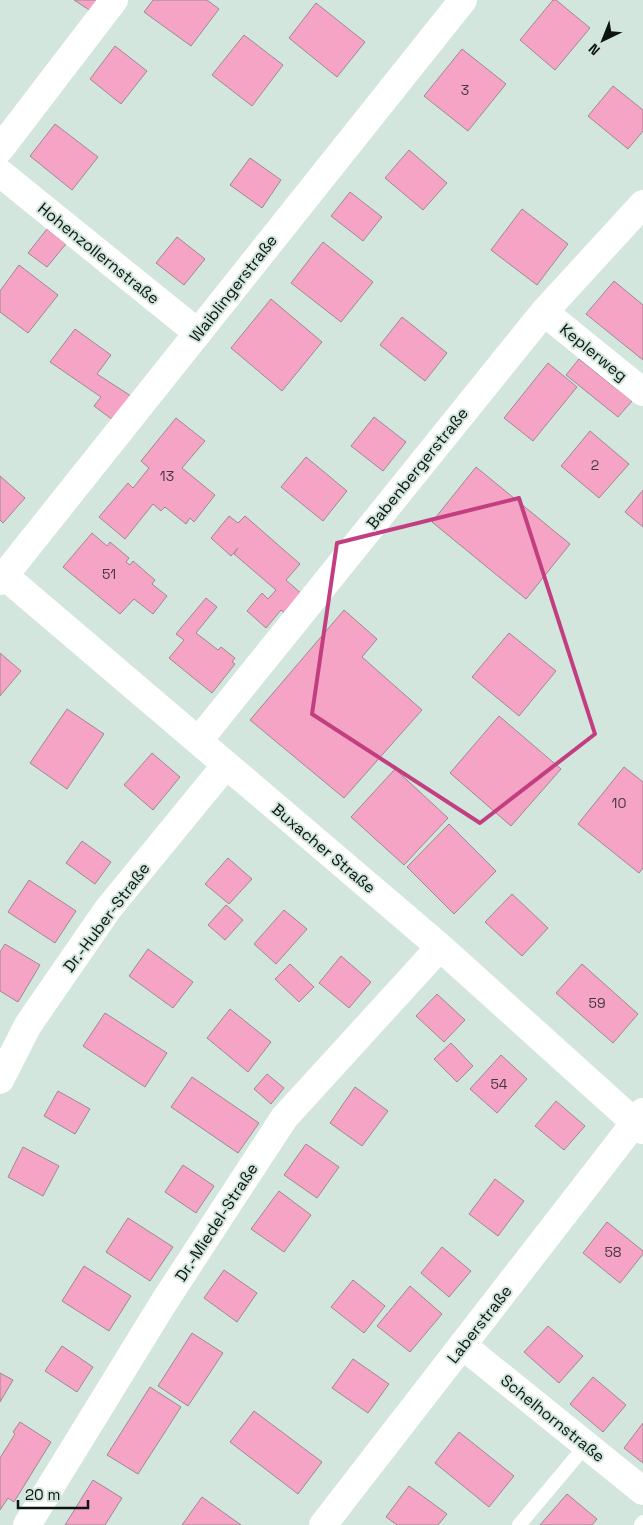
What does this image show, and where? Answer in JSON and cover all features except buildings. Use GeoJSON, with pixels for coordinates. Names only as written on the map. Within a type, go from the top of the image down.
{"type":"FeatureCollection","features":[{"type":"Feature","properties":{"kind":"street"},"geometry":{"type":"LineString","coordinates":[[0,149],[114,0]]}},
{"type":"Feature","properties":{"kind":"street","name":"Waiblingerstraße"},"geometry":{"type":"LineString","coordinates":[[1,576],[198,333],[463,0]]}},
{"type":"Feature","properties":{"kind":"street","name":"Hohenzollernstraße"},"geometry":{"type":"LineString","coordinates":[[0,172],[198,333]]}},
{"type":"Feature","properties":{"kind":"street","name":"Babenbergerstraße"},"geometry":{"type":"LineString","coordinates":[[198,740],[544,312],[643,204]]}},
{"type":"Feature","properties":{"kind":"street","name":"Keplerweg"},"geometry":{"type":"LineString","coordinates":[[544,312],[643,392]]}},
{"type":"Feature","properties":{"kind":"street","name":"Buxacher Straße"},"geometry":{"type":"LineString","coordinates":[[1,576],[198,740],[440,947],[640,1122]]}},
{"type":"Feature","properties":{"kind":"street","name":"Dr.-Huber-Straße"},"geometry":{"type":"LineString","coordinates":[[0,1080],[28,1026],[108,910],[226,765]]}},
{"type":"Feature","properties":{"kind":"street","name":"Dr.-Miedel-Straße"},"geometry":{"type":"LineString","coordinates":[[27,1525],[164,1302],[284,1118],[440,947]]}},
{"type":"Feature","properties":{"kind":"street","name":"Laberstraße"},"geometry":{"type":"LineString","coordinates":[[323,1525],[462,1345],[640,1122]]}},
{"type":"Feature","properties":{"kind":"street","name":"Schelhornstraße"},"geometry":{"type":"LineString","coordinates":[[462,1345],[587,1444],[643,1492]]}},
{"type":"Feature","properties":{"kind":"lane"},"geometry":{"type":"LineString","coordinates":[[519,1525],[587,1444]]}},
{"type":"Feature","properties":{"kind":"highlighted area"},"geometry":{"type":"Polygon","coordinates":[[[519,498],[595,734],[480,823],[312,714],[337,543],[519,498]]]}}]}
